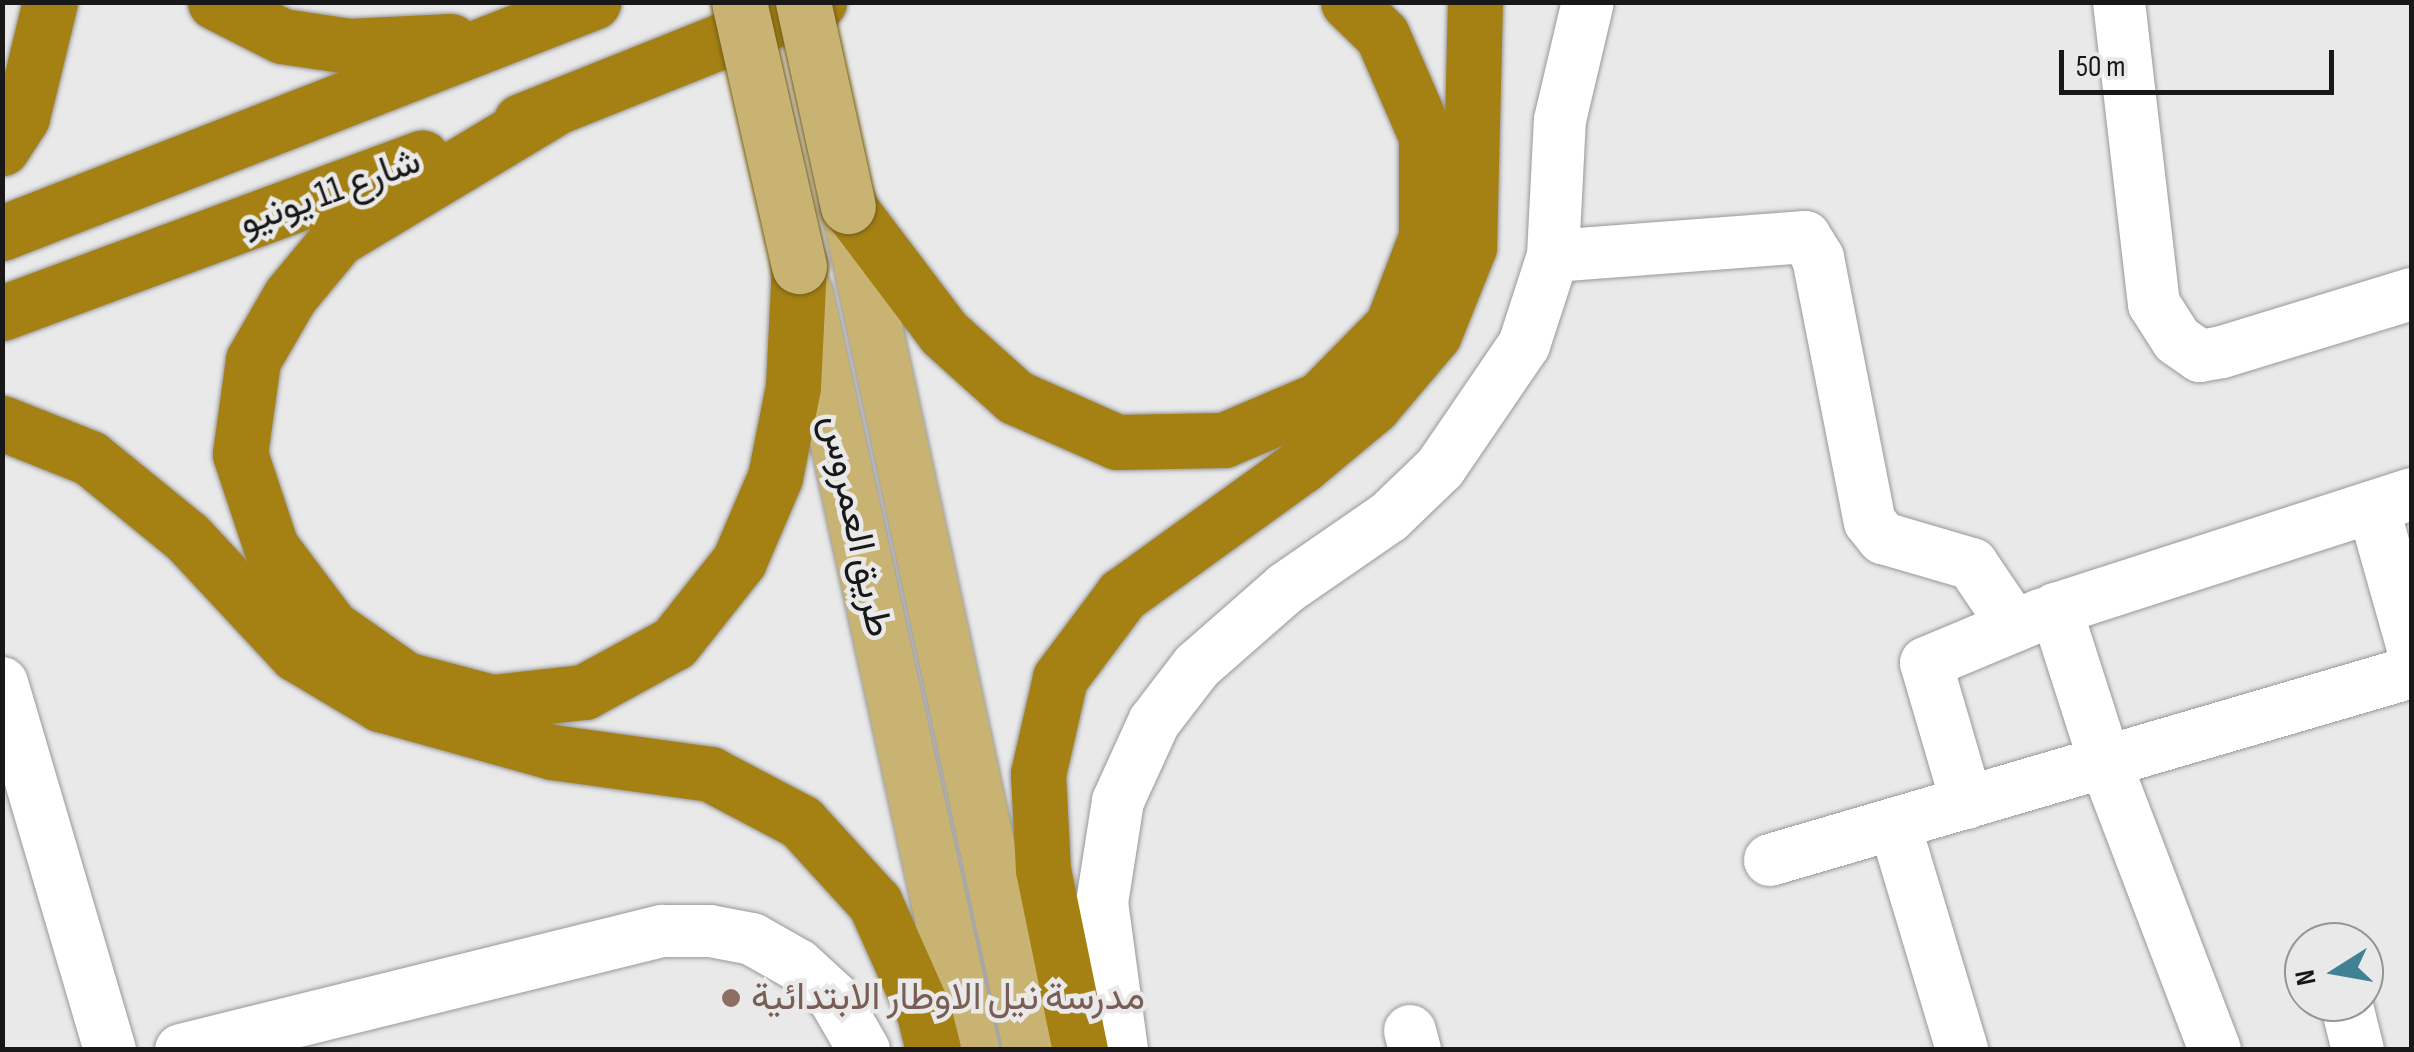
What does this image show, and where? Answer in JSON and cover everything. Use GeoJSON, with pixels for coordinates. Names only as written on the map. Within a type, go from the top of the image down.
{"type":"FeatureCollection","features":[{"type":"Feature","properties":{"kind":"highway"},"geometry":{"type":"LineString","coordinates":[[2,148],[22,117],[50,2]]}},
{"type":"Feature","properties":{"kind":"highway"},"geometry":{"type":"LineString","coordinates":[[214,2],[282,36],[349,46],[509,36]]}},
{"type":"Feature","properties":{"kind":"highway","name":"شارع 11 يونيو"},"geometry":{"type":"LineString","coordinates":[[2,233],[593,2]]}},
{"type":"Feature","properties":{"kind":"highway","name":"شارع 11 يونيو"},"geometry":{"type":"LineString","coordinates":[[2,314],[553,109],[819,2]]}},
{"type":"Feature","properties":{"kind":"highway"},"geometry":{"type":"LineString","coordinates":[[848,206],[944,333],[1015,398],[1117,442],[1224,440],[1320,399],[1332,387],[1392,326],[1426,236],[1426,136],[1382,35],[1348,2]]}},
{"type":"Feature","properties":{"kind":"highway"},"geometry":{"type":"LineString","coordinates":[[1080,1050],[1043,870],[1038,774],[1060,678],[1122,595],[1301,466],[1372,406],[1434,334],[1469,247],[1475,2]]}},
{"type":"Feature","properties":{"kind":"highway"},"geometry":{"type":"LineString","coordinates":[[553,109],[338,238],[290,296],[253,360],[240,454],[271,547],[331,627],[404,679],[492,702],[584,692],[674,643],[739,561],[775,477],[794,387],[799,266]]}},
{"type":"Feature","properties":{"kind":"highway"},"geometry":{"type":"LineString","coordinates":[[2,423],[90,458],[187,537],[296,654],[380,704],[552,752],[710,774],[801,822],[875,903],[932,1050]]}},
{"type":"Feature","properties":{"kind":"main road","name":"طريق العمروس"},"geometry":{"type":"LineString","coordinates":[[739,2],[972,1050]]}},
{"type":"Feature","properties":{"kind":"main road","name":"طريق العمروس"},"geometry":{"type":"LineString","coordinates":[[804,2],[1031,1050]]}},
{"type":"Feature","properties":{"kind":"street"},"geometry":{"type":"LineString","coordinates":[[1122,1050],[1102,902],[1118,801],[1154,722],[1197,666],[1286,588],[1389,517],[1440,468],[1524,345],[1553,256],[1560,120],[1588,2]]}},
{"type":"Feature","properties":{"kind":"street"},"geometry":{"type":"LineString","coordinates":[[2119,2],[2154,304],[2177,340],[2200,356],[2222,352],[2412,294]]}},
{"type":"Feature","properties":{"kind":"street"},"geometry":{"type":"LineString","coordinates":[[1553,256],[1805,236],[1818,258],[1870,522],[1884,538],[1972,564],[2035,617],[2105,762],[2215,1050]]}},
{"type":"Feature","properties":{"kind":"street"},"geometry":{"type":"LineString","coordinates":[[1966,804],[1926,663],[2035,617],[2392,500],[2412,645]]}},
{"type":"Feature","properties":{"kind":"street"},"geometry":{"type":"LineString","coordinates":[[1770,860],[2412,672]]}},
{"type":"Feature","properties":{"kind":"street"},"geometry":{"type":"LineString","coordinates":[[2,683],[110,1050]]}},
{"type":"Feature","properties":{"kind":"street"},"geometry":{"type":"LineString","coordinates":[[1896,826],[1962,1050]]}},
{"type":"Feature","properties":{"kind":"street"},"geometry":{"type":"LineString","coordinates":[[181,1050],[663,931],[710,931],[752,939],[798,965],[834,998],[864,1050]]}},
{"type":"Feature","properties":{"kind":"place","name":"مدرسة نيل الاوطار الابتدائية"},"geometry":{"type":"Point","coordinates":[731,998]}}]}
